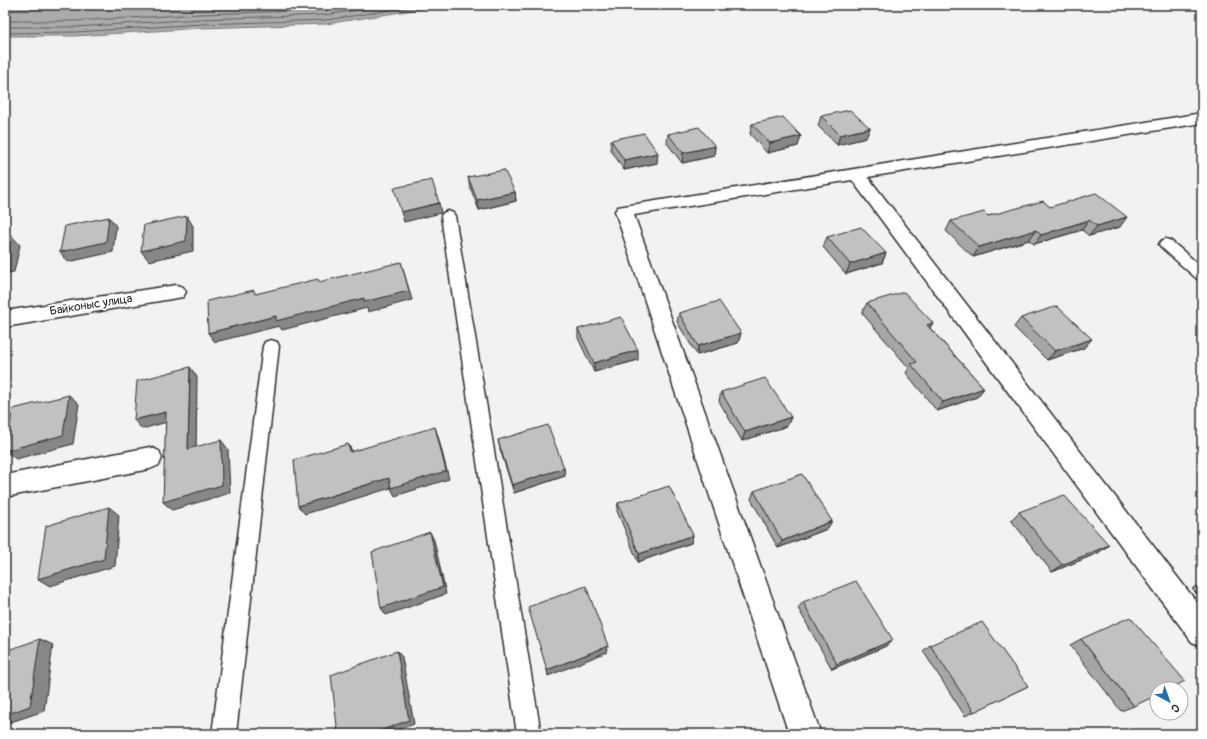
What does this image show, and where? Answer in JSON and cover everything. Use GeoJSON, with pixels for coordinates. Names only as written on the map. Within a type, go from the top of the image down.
{"type":"FeatureCollection","features":[{"type":"Feature","properties":{"kind":"street"},"geometry":{"type":"LineString","coordinates":[[806,734],[624,211],[1202,118]]}},
{"type":"Feature","properties":{"kind":"street"},"geometry":{"type":"LineString","coordinates":[[857,174],[1202,632]]}},
{"type":"Feature","properties":{"kind":"street","name":"Байконыс улица"},"geometry":{"type":"LineString","coordinates":[[5,319],[176,292]]}},
{"type":"Feature","properties":{"kind":"street"},"geometry":{"type":"LineString","coordinates":[[5,486],[150,458]]}},
{"type":"Feature","properties":{"kind":"lane"},"geometry":{"type":"LineString","coordinates":[[448,216],[529,734]]}},
{"type":"Feature","properties":{"kind":"lane"},"geometry":{"type":"LineString","coordinates":[[1166,244],[1202,275]]}},
{"type":"Feature","properties":{"kind":"lane"},"geometry":{"type":"LineString","coordinates":[[224,734],[271,346]]}},
{"type":"Feature","properties":{"kind":"water"},"geometry":{"type":"Polygon","coordinates":[[[5,5],[445,5],[326,24],[202,28],[75,36],[5,36],[5,5]]]}},
{"type":"Feature","properties":{"kind":"building"},"geometry":{"type":"Polygon","coordinates":[[[850,110],[870,128],[840,135],[821,116],[850,110]]]}},
{"type":"Feature","properties":{"kind":"building"},"geometry":{"type":"Polygon","coordinates":[[[783,117],[801,136],[770,143],[752,124],[783,117]]]}},
{"type":"Feature","properties":{"kind":"building"},"geometry":{"type":"Polygon","coordinates":[[[699,127],[715,146],[683,153],[668,134],[699,127]]]}},
{"type":"Feature","properties":{"kind":"building"},"geometry":{"type":"Polygon","coordinates":[[[644,133],[658,153],[624,160],[611,140],[644,133]]]}},
{"type":"Feature","properties":{"kind":"building"},"geometry":{"type":"Polygon","coordinates":[[[504,170],[515,192],[477,200],[468,177],[504,170]]]}},
{"type":"Feature","properties":{"kind":"building"},"geometry":{"type":"Polygon","coordinates":[[[432,180],[439,203],[401,212],[394,188],[432,180]]]}},
{"type":"Feature","properties":{"kind":"building"},"geometry":{"type":"Polygon","coordinates":[[[1096,193],[1127,217],[1097,226],[1089,220],[1041,235],[1036,230],[979,247],[951,221],[984,212],[988,216],[1043,201],[1050,207],[1096,193]]]}},
{"type":"Feature","properties":{"kind":"building"},"geometry":{"type":"Polygon","coordinates":[[[187,216],[186,241],[141,251],[144,225],[187,216]]]}},
{"type":"Feature","properties":{"kind":"building"},"geometry":{"type":"Polygon","coordinates":[[[109,217],[106,242],[60,252],[65,226],[109,217]]]}},
{"type":"Feature","properties":{"kind":"building"},"geometry":{"type":"Polygon","coordinates":[[[861,227],[886,253],[850,264],[827,237],[861,227]]]}},
{"type":"Feature","properties":{"kind":"building"},"geometry":{"type":"Polygon","coordinates":[[[11,235],[5,260],[5,236],[11,235]]]}},
{"type":"Feature","properties":{"kind":"building"},"geometry":{"type":"Polygon","coordinates":[[[401,262],[409,291],[364,302],[364,298],[276,321],[276,316],[208,333],[207,301],[254,290],[255,294],[318,279],[319,282],[401,262]]]}},
{"type":"Feature","properties":{"kind":"building"},"geometry":{"type":"Polygon","coordinates":[[[904,292],[933,323],[927,325],[984,388],[943,402],[911,364],[917,362],[867,303],[904,292]]]}},
{"type":"Feature","properties":{"kind":"building"},"geometry":{"type":"Polygon","coordinates":[[[719,301],[741,333],[698,346],[679,313],[719,301]]]}},
{"type":"Feature","properties":{"kind":"building"},"geometry":{"type":"Polygon","coordinates":[[[1057,306],[1092,339],[1055,351],[1021,318],[1057,306]]]}},
{"type":"Feature","properties":{"kind":"building"},"geometry":{"type":"Polygon","coordinates":[[[621,317],[638,350],[594,363],[578,329],[621,317]]]}},
{"type":"Feature","properties":{"kind":"building"},"geometry":{"type":"Polygon","coordinates":[[[190,367],[188,449],[221,440],[222,485],[163,502],[166,412],[134,420],[137,381],[190,367]]]}},
{"type":"Feature","properties":{"kind":"building"},"geometry":{"type":"Polygon","coordinates":[[[765,378],[791,417],[745,432],[721,392],[765,378]]]}},
{"type":"Feature","properties":{"kind":"building"},"geometry":{"type":"Polygon","coordinates":[[[69,395],[63,435],[5,451],[13,409],[69,395]]]}},
{"type":"Feature","properties":{"kind":"building"},"geometry":{"type":"Polygon","coordinates":[[[548,425],[564,468],[512,485],[498,440],[548,425]]]}},
{"type":"Feature","properties":{"kind":"building"},"geometry":{"type":"Polygon","coordinates":[[[435,427],[446,471],[391,488],[389,478],[298,506],[294,460],[348,444],[350,452],[435,427]]]}},
{"type":"Feature","properties":{"kind":"building"},"geometry":{"type":"Polygon","coordinates":[[[802,474],[832,521],[782,541],[754,491],[802,474]]]}},
{"type":"Feature","properties":{"kind":"building"},"geometry":{"type":"Polygon","coordinates":[[[669,486],[693,535],[639,554],[618,503],[669,486]]]}},
{"type":"Feature","properties":{"kind":"building"},"geometry":{"type":"Polygon","coordinates":[[[1064,495],[1109,545],[1062,565],[1019,512],[1064,495]]]}},
{"type":"Feature","properties":{"kind":"building"},"geometry":{"type":"Polygon","coordinates":[[[109,507],[104,559],[38,579],[46,526],[109,507]]]}},
{"type":"Feature","properties":{"kind":"building"},"geometry":{"type":"Polygon","coordinates":[[[430,532],[443,587],[381,608],[372,552],[430,532]]]}},
{"type":"Feature","properties":{"kind":"building"},"geometry":{"type":"Polygon","coordinates":[[[856,581],[893,640],[837,664],[803,602],[856,581]]]}},
{"type":"Feature","properties":{"kind":"building"},"geometry":{"type":"Polygon","coordinates":[[[586,586],[608,646],[547,670],[528,607],[586,586]]]}},
{"type":"Feature","properties":{"kind":"building"},"geometry":{"type":"Polygon","coordinates":[[[1130,617],[1185,681],[1149,681],[1149,699],[1134,706],[1081,639],[1130,617]]]}},
{"type":"Feature","properties":{"kind":"building"},"geometry":{"type":"Polygon","coordinates":[[[982,622],[1028,686],[974,712],[930,645],[982,622]]]}},
{"type":"Feature","properties":{"kind":"building"},"geometry":{"type":"Polygon","coordinates":[[[40,639],[30,706],[5,715],[5,651],[40,639]]]}},
{"type":"Feature","properties":{"kind":"building"},"geometry":{"type":"Polygon","coordinates":[[[397,651],[409,720],[372,734],[338,734],[331,675],[397,651]]]}}]}
